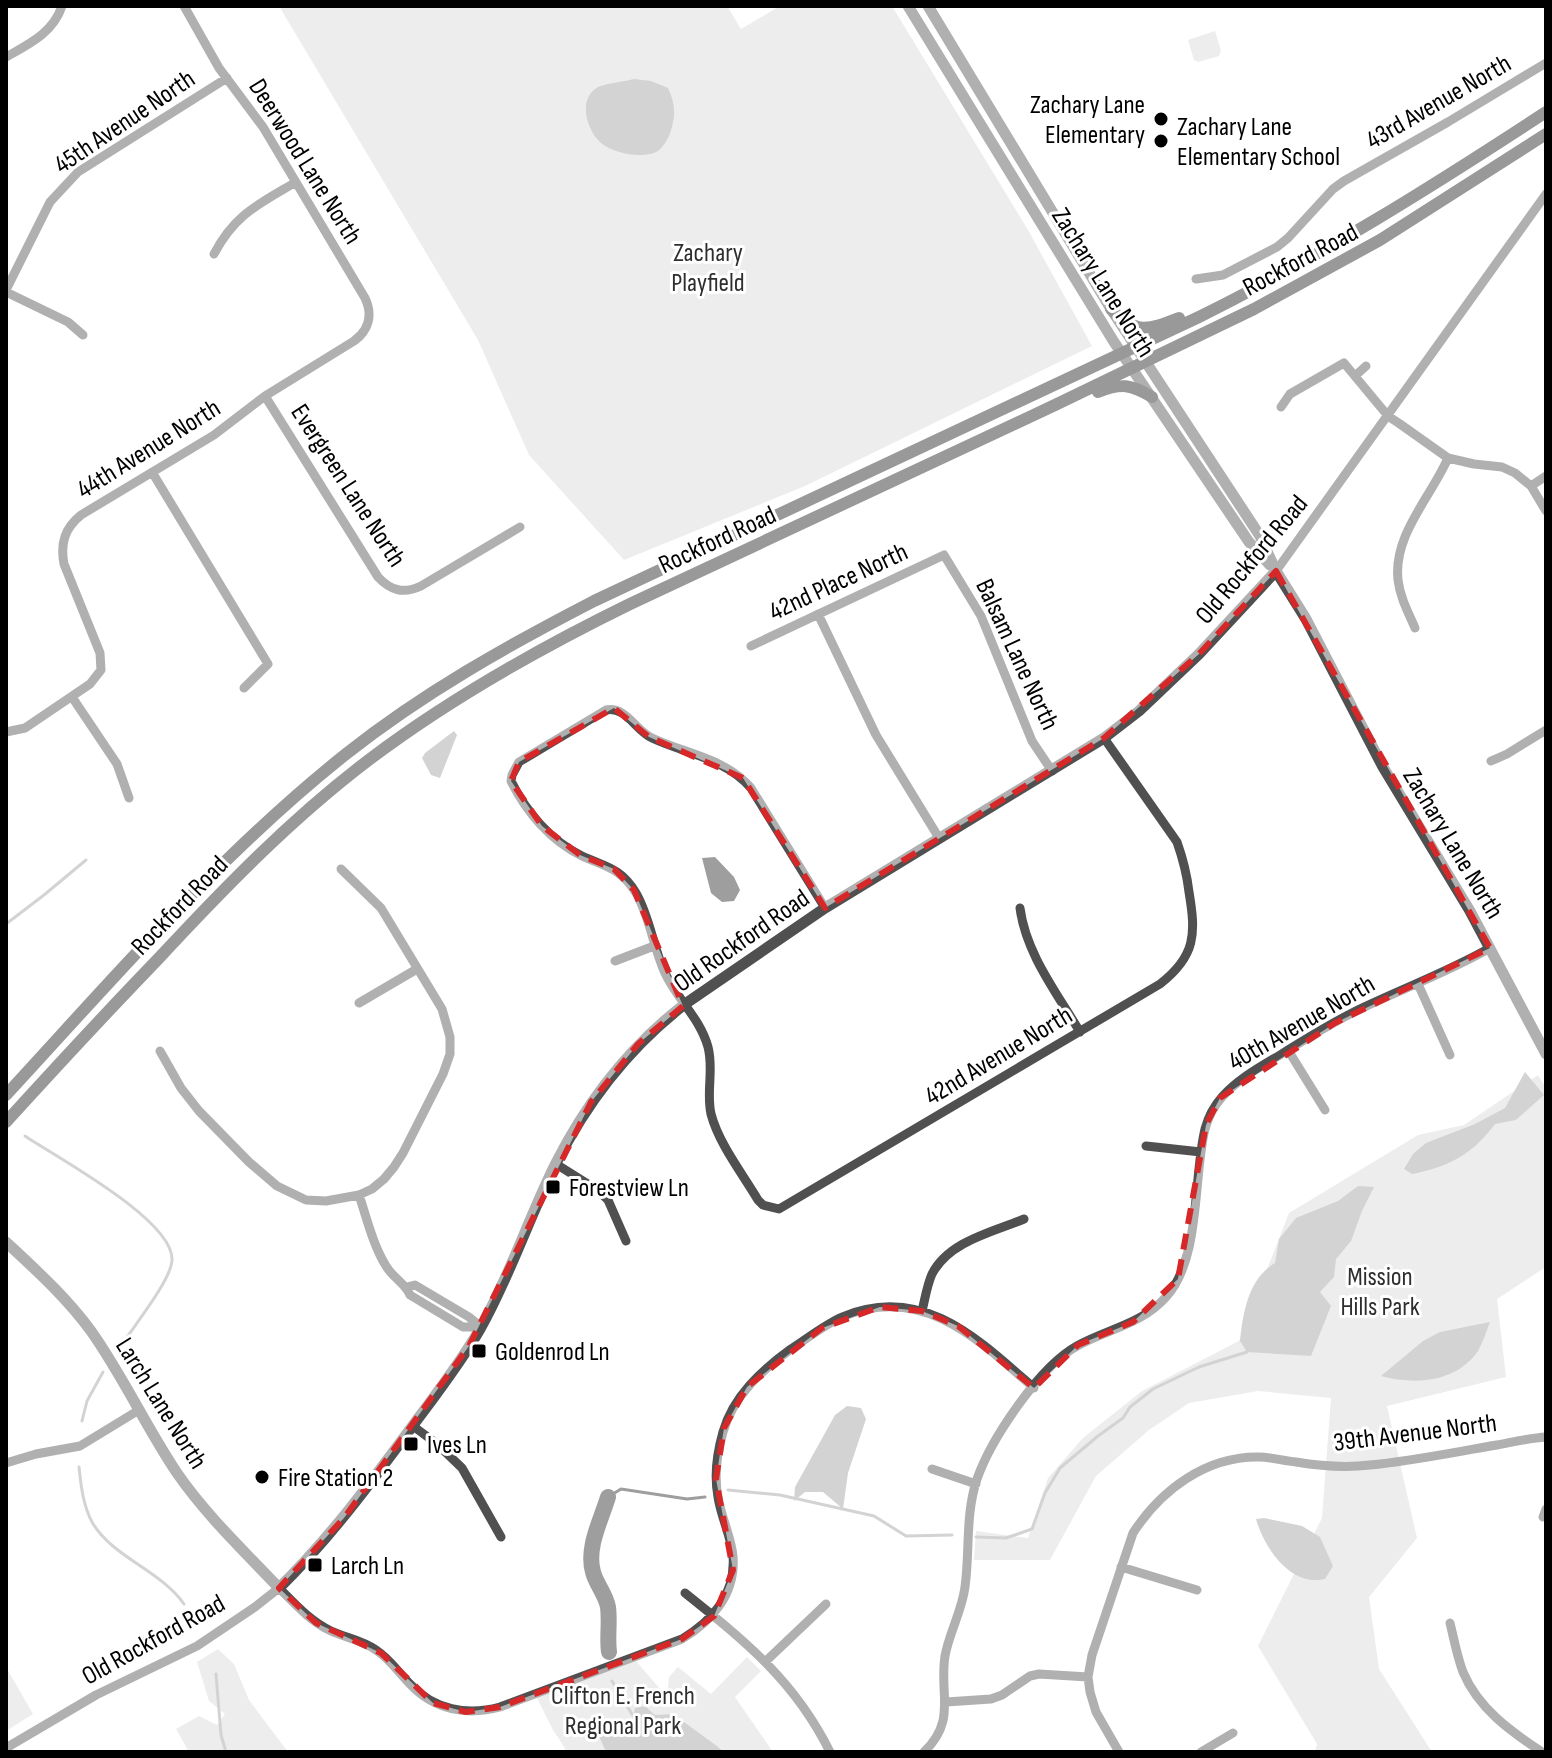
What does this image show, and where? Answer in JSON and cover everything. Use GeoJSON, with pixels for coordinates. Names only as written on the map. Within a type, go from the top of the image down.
{"type":"FeatureCollection","features":[{"type":"Feature","properties":{"kind":"main road","name":"Rockford Road"},"geometry":{"type":"LineString","coordinates":[[6,1095],[246,841],[347,753],[436,690],[594,601],[1228,303],[1384,216],[1546,112]]}},
{"type":"Feature","properties":{"kind":"main road","name":"Rockford Road"},"geometry":{"type":"LineString","coordinates":[[6,1122],[250,863],[370,759],[470,690],[565,636],[1254,309],[1425,213],[1546,134]]}},
{"type":"Feature","properties":{"kind":"main road"},"geometry":{"type":"LineString","coordinates":[[1111,309],[1124,323],[1138,328],[1153,328],[1228,303]]}},
{"type":"Feature","properties":{"kind":"main road"},"geometry":{"type":"LineString","coordinates":[[996,432],[1014,433],[1113,387],[1134,387],[1152,397]]}},
{"type":"Feature","properties":{"kind":"street"},"geometry":{"type":"LineString","coordinates":[[6,57],[44,34],[54,24],[62,6]]}},
{"type":"Feature","properties":{"kind":"street","name":"Deerwood Lane North"},"geometry":{"type":"LineString","coordinates":[[184,6],[211,54],[263,127],[368,305],[370,314],[366,330],[354,341]]}},
{"type":"Feature","properties":{"kind":"street","name":"Zachary Lane North"},"geometry":{"type":"LineString","coordinates":[[908,6],[1121,353],[1249,542],[1276,571]]}},
{"type":"Feature","properties":{"kind":"street","name":"Zachary Lane North"},"geometry":{"type":"LineString","coordinates":[[928,6],[1111,309],[1260,536],[1383,767],[1470,911],[1546,1054]]}},
{"type":"Feature","properties":{"kind":"street","name":"43rd Avenue North"},"geometry":{"type":"LineString","coordinates":[[1196,279],[1223,275],[1277,247],[1344,181],[1546,63]]}},
{"type":"Feature","properties":{"kind":"street","name":"45th Avenue North"},"geometry":{"type":"LineString","coordinates":[[6,291],[50,202],[78,172],[227,78]]}},
{"type":"Feature","properties":{"kind":"street"},"geometry":{"type":"LineString","coordinates":[[214,254],[240,217],[296,182]]}},
{"type":"Feature","properties":{"kind":"street","name":"Old Rockford Road"},"geometry":{"type":"LineString","coordinates":[[6,1748],[96,1695],[197,1646],[279,1588],[324,1541],[446,1381],[481,1327],[556,1164],[591,1102],[638,1044],[685,1004],[825,908],[1052,771],[1139,711],[1199,654],[1276,571],[1546,194]]}},
{"type":"Feature","properties":{"kind":"street"},"geometry":{"type":"LineString","coordinates":[[6,291],[68,322],[83,335]]}},
{"type":"Feature","properties":{"kind":"street","name":"44th Avenue North"},"geometry":{"type":"LineString","coordinates":[[6,732],[25,728],[72,697],[101,670],[102,661],[64,564],[62,553],[66,532],[73,522],[227,426],[265,396],[354,341]]}},
{"type":"Feature","properties":{"kind":"street"},"geometry":{"type":"LineString","coordinates":[[1281,407],[1290,394],[1344,363],[1388,416],[1448,458],[1502,467],[1515,473],[1531,486],[1546,511]]}},
{"type":"Feature","properties":{"kind":"street"},"geometry":{"type":"LineString","coordinates":[[1355,376],[1366,366]]}},
{"type":"Feature","properties":{"kind":"street","name":"Evergreen Lane North"},"geometry":{"type":"LineString","coordinates":[[265,396],[378,577],[391,588],[411,591],[520,527]]}},
{"type":"Feature","properties":{"kind":"street"},"geometry":{"type":"LineString","coordinates":[[1415,628],[1402,600],[1398,579],[1401,545],[1448,458]]}},
{"type":"Feature","properties":{"kind":"street"},"geometry":{"type":"LineString","coordinates":[[152,472],[268,664],[244,688]]}},
{"type":"Feature","properties":{"kind":"street"},"geometry":{"type":"LineString","coordinates":[[1531,486],[1546,476]]}},
{"type":"Feature","properties":{"kind":"street"},"geometry":{"type":"LineString","coordinates":[[1215,492],[1227,484]]}},
{"type":"Feature","properties":{"kind":"street","name":"42nd Place North"},"geometry":{"type":"LineString","coordinates":[[751,646],[944,555]]}},
{"type":"Feature","properties":{"kind":"street","name":"Balsam Lane North"},"geometry":{"type":"LineString","coordinates":[[944,555],[981,616],[1032,741],[1052,771]]}},
{"type":"Feature","properties":{"kind":"street"},"geometry":{"type":"LineString","coordinates":[[818,614],[876,735],[939,838]]}},
{"type":"Feature","properties":{"kind":"street"},"geometry":{"type":"LineString","coordinates":[[72,697],[117,764],[129,798]]}},
{"type":"Feature","properties":{"kind":"street"},"geometry":{"type":"LineString","coordinates":[[685,1004],[666,976],[643,906],[625,877],[580,855],[559,842],[542,826],[511,781],[519,762],[614,708],[649,737],[718,762],[743,778],[825,908]]}},
{"type":"Feature","properties":{"kind":"street"},"geometry":{"type":"LineString","coordinates":[[1491,761],[1546,730]]}},
{"type":"Feature","properties":{"kind":"street","name":"42nd Avenue North"},"geometry":{"type":"LineString","coordinates":[[685,1004],[698,1023],[708,1048],[709,1098],[717,1131],[758,1200],[771,1209],[779,1209],[1160,984],[1182,963],[1192,936],[1193,915],[1183,859],[1177,842],[1104,738]]}},
{"type":"Feature","properties":{"kind":"street"},"geometry":{"type":"LineString","coordinates":[[160,1051],[181,1088],[199,1111],[249,1162],[292,1195],[312,1201],[359,1195],[372,1189],[394,1167],[443,1074],[450,1054],[450,1037],[445,1018],[381,908],[341,869]]}},
{"type":"Feature","properties":{"kind":"street"},"geometry":{"type":"LineString","coordinates":[[1020,908],[1025,936],[1080,1032]]}},
{"type":"Feature","properties":{"kind":"street"},"geometry":{"type":"LineString","coordinates":[[615,961],[654,946]]}},
{"type":"Feature","properties":{"kind":"street","name":"40th Avenue North"},"geometry":{"type":"LineString","coordinates":[[924,1752],[943,1725],[945,1652],[964,1594],[969,1514],[984,1461],[1008,1420],[1063,1356],[1078,1345],[1133,1322],[1166,1297],[1178,1279],[1186,1258],[1206,1125],[1220,1098],[1244,1077],[1353,1013],[1490,948]]}},
{"type":"Feature","properties":{"kind":"street"},"geometry":{"type":"LineString","coordinates":[[359,1003],[417,969]]}},
{"type":"Feature","properties":{"kind":"street"},"geometry":{"type":"LineString","coordinates":[[1418,984],[1450,1055]]}},
{"type":"Feature","properties":{"kind":"street"},"geometry":{"type":"LineString","coordinates":[[1288,1050],[1325,1110]]}},
{"type":"Feature","properties":{"kind":"street"},"geometry":{"type":"LineString","coordinates":[[1146,1146],[1201,1152]]}},
{"type":"Feature","properties":{"kind":"street"},"geometry":{"type":"LineString","coordinates":[[556,1164],[589,1183],[608,1200],[626,1241]]}},
{"type":"Feature","properties":{"kind":"street"},"geometry":{"type":"LineString","coordinates":[[359,1195],[385,1265],[407,1287],[410,1295],[463,1327],[481,1327]]}},
{"type":"Feature","properties":{"kind":"street"},"geometry":{"type":"LineString","coordinates":[[922,1311],[932,1275],[951,1251],[1024,1219]]}},
{"type":"Feature","properties":{"kind":"street","name":"Larch Lane North"},"geometry":{"type":"LineString","coordinates":[[6,1242],[75,1310],[198,1501],[279,1588]]}},
{"type":"Feature","properties":{"kind":"street"},"geometry":{"type":"LineString","coordinates":[[279,1588],[316,1623],[332,1632],[364,1642],[381,1653],[418,1692],[433,1703],[466,1712],[500,1707],[671,1644],[697,1630],[714,1616],[729,1586],[733,1570],[733,1555],[716,1479],[721,1437],[734,1406],[747,1387],[777,1359],[822,1328],[840,1318],[880,1307],[901,1306],[922,1311],[958,1326],[1034,1388]]}},
{"type":"Feature","properties":{"kind":"street"},"geometry":{"type":"LineString","coordinates":[[6,1463],[80,1446],[139,1410]]}},
{"type":"Feature","properties":{"kind":"street"},"geometry":{"type":"LineString","coordinates":[[413,1426],[462,1468],[501,1537]]}},
{"type":"Feature","properties":{"kind":"street","name":"39th Avenue North"},"geometry":{"type":"LineString","coordinates":[[1088,1677],[1092,1655],[1133,1533],[1158,1501],[1186,1478],[1219,1464],[1259,1457],[1311,1465],[1368,1466],[1546,1437]]}},
{"type":"Feature","properties":{"kind":"street"},"geometry":{"type":"LineString","coordinates":[[932,1469],[976,1484]]}},
{"type":"Feature","properties":{"kind":"street"},"geometry":{"type":"LineString","coordinates":[[1121,1567],[1197,1590]]}},
{"type":"Feature","properties":{"kind":"street"},"geometry":{"type":"LineString","coordinates":[[685,1593],[766,1661],[806,1709],[830,1752]]}},
{"type":"Feature","properties":{"kind":"street"},"geometry":{"type":"LineString","coordinates":[[766,1661],[826,1604]]}},
{"type":"Feature","properties":{"kind":"street"},"geometry":{"type":"LineString","coordinates":[[1450,1623],[1464,1673],[1474,1692],[1504,1726],[1542,1752]]}},
{"type":"Feature","properties":{"kind":"street"},"geometry":{"type":"LineString","coordinates":[[946,1702],[991,1699],[1039,1674],[1088,1677],[1096,1712],[1119,1752]]}},
{"type":"Feature","properties":{"kind":"street"},"geometry":{"type":"LineString","coordinates":[[1201,1752],[1233,1733]]}},
{"type":"Feature","properties":{"kind":"highlighted area"},"geometry":{"type":"Polygon","coordinates":[[[1276,571],[1490,948],[1335,1023],[1220,1098],[1206,1125],[1178,1279],[1133,1322],[1078,1345],[1034,1388],[958,1326],[922,1311],[880,1307],[822,1328],[747,1387],[724,1428],[716,1479],[733,1570],[714,1616],[682,1639],[500,1707],[466,1712],[433,1703],[381,1653],[316,1623],[279,1588],[344,1518],[469,1346],[591,1102],[638,1044],[683,1006],[634,890],[614,869],[580,855],[542,826],[511,781],[519,762],[614,708],[649,737],[743,778],[825,908],[1104,738],[1199,654],[1276,571]]]}},
{"type":"Feature","properties":{"kind":"green space","name":"Zachary Playfield"},"geometry":{"type":"Polygon","coordinates":[[[279,6],[727,6],[741,29],[780,6],[892,6],[1028,230],[1092,346],[805,486],[624,560],[529,455],[478,340],[279,6]]]}},
{"type":"Feature","properties":{"kind":"green space"},"geometry":{"type":"Polygon","coordinates":[[[1215,31],[1221,51],[1219,56],[1198,62],[1194,60],[1188,40],[1215,31]]]}},
{"type":"Feature","properties":{"kind":"green space","name":"Mission Hills Park"},"geometry":{"type":"Polygon","coordinates":[[[1538,1075],[1546,1088],[1546,1267],[1497,1299],[1506,1377],[1387,1406],[1417,1538],[1369,1597],[1379,1669],[1432,1752],[1315,1752],[1317,1744],[1258,1646],[1322,1518],[1331,1398],[1258,1391],[1189,1403],[1149,1430],[1096,1476],[1050,1560],[974,1560],[976,1531],[1028,1538],[1048,1478],[1083,1438],[1142,1391],[1239,1341],[1289,1213],[1418,1135],[1464,1125],[1538,1075]]]}},
{"type":"Feature","properties":{"kind":"green space"},"geometry":{"type":"Polygon","coordinates":[[[218,1649],[234,1664],[249,1700],[288,1752],[189,1752],[176,1729],[199,1716],[217,1725],[225,1714],[209,1701],[197,1662],[218,1649]]]}},
{"type":"Feature","properties":{"kind":"green space","name":"Clifton E. French Regional Park"},"geometry":{"type":"Polygon","coordinates":[[[747,1657],[761,1671],[735,1697],[773,1752],[725,1752],[719,1747],[712,1752],[567,1752],[537,1698],[636,1661],[667,1697],[669,1677],[678,1667],[711,1694],[747,1657]]]}},
{"type":"Feature","properties":{"kind":"green space"},"geometry":{"type":"Polygon","coordinates":[[[6,1667],[33,1714],[6,1731],[6,1667]]]}},
{"type":"Feature","properties":{"kind":"shaded area"},"geometry":{"type":"Polygon","coordinates":[[[634,79],[651,81],[668,88],[673,104],[674,119],[669,136],[652,154],[627,154],[604,145],[594,135],[586,113],[588,98],[598,87],[634,79]]]}},
{"type":"Feature","properties":{"kind":"shaded area"},"geometry":{"type":"Polygon","coordinates":[[[454,731],[457,735],[440,778],[431,775],[422,758],[454,731]]]}},
{"type":"Feature","properties":{"kind":"shaded area"},"geometry":{"type":"Polygon","coordinates":[[[715,857],[734,877],[740,890],[734,901],[722,902],[711,893],[702,858],[715,857]]]}},
{"type":"Feature","properties":{"kind":"shaded area"},"geometry":{"type":"Polygon","coordinates":[[[1525,1072],[1544,1095],[1516,1120],[1495,1124],[1468,1152],[1437,1168],[1412,1174],[1404,1169],[1413,1154],[1426,1143],[1475,1124],[1505,1108],[1525,1072]]]}},
{"type":"Feature","properties":{"kind":"shaded area"},"geometry":{"type":"Polygon","coordinates":[[[1358,1186],[1374,1187],[1351,1241],[1336,1259],[1334,1277],[1320,1292],[1331,1306],[1311,1356],[1247,1352],[1240,1341],[1245,1308],[1259,1278],[1275,1263],[1279,1239],[1296,1218],[1338,1201],[1358,1186]]]}},
{"type":"Feature","properties":{"kind":"shaded area"},"geometry":{"type":"Polygon","coordinates":[[[1490,1322],[1478,1351],[1458,1370],[1434,1379],[1407,1380],[1381,1376],[1423,1341],[1440,1332],[1490,1322]]]}},
{"type":"Feature","properties":{"kind":"shaded area"},"geometry":{"type":"Polygon","coordinates":[[[847,1406],[861,1408],[866,1419],[848,1473],[843,1509],[823,1492],[805,1492],[794,1501],[795,1487],[835,1415],[847,1406]]]}},
{"type":"Feature","properties":{"kind":"shaded area"},"geometry":{"type":"Polygon","coordinates":[[[1256,1519],[1302,1526],[1320,1537],[1333,1566],[1325,1579],[1301,1577],[1281,1563],[1265,1542],[1256,1519]]]}},
{"type":"Feature","properties":{"kind":"shaded area"},"geometry":{"type":"Polygon","coordinates":[[[645,1706],[655,1715],[673,1714],[725,1752],[606,1752],[599,1736],[605,1725],[633,1719],[635,1708],[645,1706]]]}},
{"type":"Feature","properties":{"kind":"waterway"},"geometry":{"type":"LineString","coordinates":[[6,924],[86,860]]}},
{"type":"Feature","properties":{"kind":"waterway"},"geometry":{"type":"LineString","coordinates":[[25,1136],[135,1209],[168,1244],[172,1260],[165,1280],[119,1349]]}},
{"type":"Feature","properties":{"kind":"waterway"},"geometry":{"type":"LineString","coordinates":[[976,1537],[1006,1538],[1032,1529],[1045,1493],[1060,1468],[1123,1418],[1130,1407],[1153,1389],[1199,1367],[1249,1349]]}},
{"type":"Feature","properties":{"kind":"waterway"},"geometry":{"type":"LineString","coordinates":[[82,1421],[87,1401],[103,1372]]}},
{"type":"Feature","properties":{"kind":"waterway"},"geometry":{"type":"LineString","coordinates":[[79,1467],[86,1509],[101,1534],[174,1592],[184,1604]]}},
{"type":"Feature","properties":{"kind":"waterway"},"geometry":{"type":"LineString","coordinates":[[608,1497],[621,1489],[687,1499],[705,1497]]}},
{"type":"Feature","properties":{"kind":"waterway"},"geometry":{"type":"LineString","coordinates":[[728,1490],[780,1495],[874,1516],[906,1536],[952,1535]]}},
{"type":"Feature","properties":{"kind":"waterway"},"geometry":{"type":"LineString","coordinates":[[608,1497],[595,1534],[591,1563],[608,1607],[609,1652]]}},
{"type":"Feature","properties":{"kind":"waterway"},"geometry":{"type":"LineString","coordinates":[[216,1674],[221,1735],[226,1752]]}},
{"type":"Feature","properties":{"kind":"waterway"},"geometry":{"type":"LineString","coordinates":[[612,1681],[635,1719]]}},
{"type":"Feature","properties":{"kind":"place","name":"Zachary Lane Elementary"},"geometry":{"type":"Point","coordinates":[1161,119]}},
{"type":"Feature","properties":{"kind":"place","name":"Zachary Lane Elementary School"},"geometry":{"type":"Point","coordinates":[1161,141]}},
{"type":"Feature","properties":{"kind":"place","name":"Forestview Ln"},"geometry":{"type":"Point","coordinates":[553,1187]}},
{"type":"Feature","properties":{"kind":"place","name":"Goldenrod Ln"},"geometry":{"type":"Point","coordinates":[479,1351]}},
{"type":"Feature","properties":{"kind":"place","name":"Ives Ln"},"geometry":{"type":"Point","coordinates":[411,1444]}},
{"type":"Feature","properties":{"kind":"place","name":"Fire Station 2"},"geometry":{"type":"Point","coordinates":[262,1477]}},
{"type":"Feature","properties":{"kind":"place","name":"Larch Ln"},"geometry":{"type":"Point","coordinates":[315,1565]}}]}
